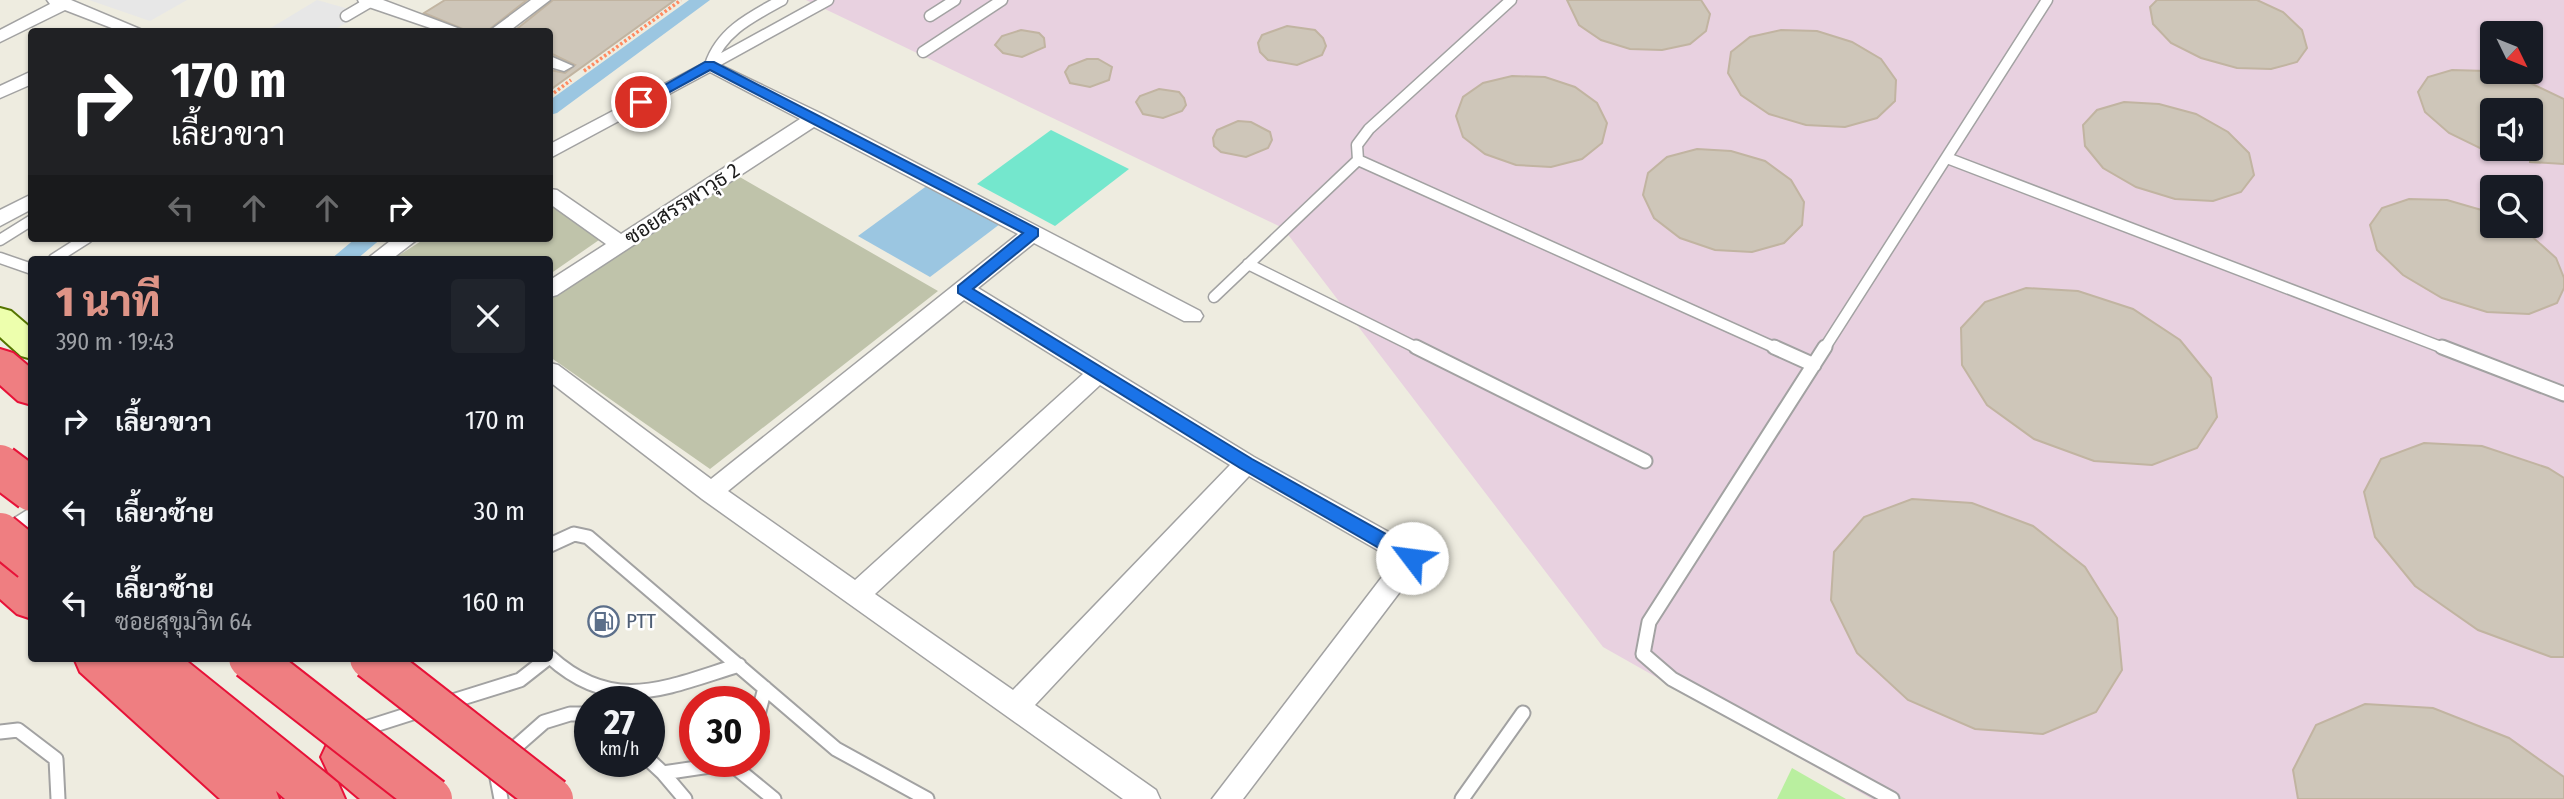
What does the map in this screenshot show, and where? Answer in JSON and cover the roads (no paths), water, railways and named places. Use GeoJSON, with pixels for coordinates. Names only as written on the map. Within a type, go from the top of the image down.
{"type":"FeatureCollection","features":[{"type":"Feature","properties":{"kind":"highway"},"geometry":{"type":"LineString","coordinates":[[0,363],[28,388]]}},
{"type":"Feature","properties":{"kind":"highway"},"geometry":{"type":"LineString","coordinates":[[0,465],[28,487]]}},
{"type":"Feature","properties":{"kind":"highway"},"geometry":{"type":"LineString","coordinates":[[0,534],[28,557]]}},
{"type":"Feature","properties":{"kind":"highway"},"geometry":{"type":"LineString","coordinates":[[0,573],[28,598]]}},
{"type":"Feature","properties":{"kind":"highway"},"geometry":{"type":"LineString","coordinates":[[101,662],[255,799]]}},
{"type":"Feature","properties":{"kind":"highway"},"geometry":{"type":"LineString","coordinates":[[155,662],[321,799]]}},
{"type":"Feature","properties":{"kind":"highway"},"geometry":{"type":"LineString","coordinates":[[234,662],[396,799]]}},
{"type":"Feature","properties":{"kind":"highway"},"geometry":{"type":"LineString","coordinates":[[255,662],[431,799]]}},
{"type":"Feature","properties":{"kind":"highway"},"geometry":{"type":"LineString","coordinates":[[376,662],[551,799]]}},
{"type":"Feature","properties":{"kind":"street"},"geometry":{"type":"LineString","coordinates":[[0,19],[36,0]]}},
{"type":"Feature","properties":{"kind":"street"},"geometry":{"type":"LineString","coordinates":[[502,28],[542,0]]}},
{"type":"Feature","properties":{"kind":"street"},"geometry":{"type":"LineString","coordinates":[[368,1],[448,28]]}},
{"type":"Feature","properties":{"kind":"street"},"geometry":{"type":"LineString","coordinates":[[0,37],[59,2],[121,28]]}},
{"type":"Feature","properties":{"kind":"street"},"geometry":{"type":"LineString","coordinates":[[553,150],[710,65],[1192,316]]}},
{"type":"Feature","properties":{"kind":"street"},"geometry":{"type":"LineString","coordinates":[[0,93],[28,78]]}},
{"type":"Feature","properties":{"kind":"street","name":"ซอยสรรพาวุธ 2"},"geometry":{"type":"LineString","coordinates":[[553,288],[815,118]]}},
{"type":"Feature","properties":{"kind":"street"},"geometry":{"type":"LineString","coordinates":[[553,197],[621,244]]}},
{"type":"Feature","properties":{"kind":"street"},"geometry":{"type":"LineString","coordinates":[[0,219],[28,202]]}},
{"type":"Feature","properties":{"kind":"street"},"geometry":{"type":"LineString","coordinates":[[711,492],[1033,233]]}},
{"type":"Feature","properties":{"kind":"street"},"geometry":{"type":"LineString","coordinates":[[381,256],[403,242]]}},
{"type":"Feature","properties":{"kind":"street"},"geometry":{"type":"LineString","coordinates":[[963,289],[1246,463],[1412,558],[1226,799]]}},
{"type":"Feature","properties":{"kind":"street"},"geometry":{"type":"LineString","coordinates":[[0,319],[28,344]]}},
{"type":"Feature","properties":{"kind":"street"},"geometry":{"type":"LineString","coordinates":[[553,373],[711,492],[1146,799]]}},
{"type":"Feature","properties":{"kind":"street"},"geometry":{"type":"LineString","coordinates":[[856,594],[1098,373]]}},
{"type":"Feature","properties":{"kind":"street"},"geometry":{"type":"LineString","coordinates":[[1015,707],[1246,463]]}},
{"type":"Feature","properties":{"kind":"street"},"geometry":{"type":"LineString","coordinates":[[0,541],[28,520]]}},
{"type":"Feature","properties":{"kind":"lane"},"geometry":{"type":"LineString","coordinates":[[710,65],[711,57],[729,34],[782,0]]}},
{"type":"Feature","properties":{"kind":"lane"},"geometry":{"type":"LineString","coordinates":[[710,65],[828,0]]}},
{"type":"Feature","properties":{"kind":"lane"},"geometry":{"type":"LineString","coordinates":[[930,16],[955,0]]}},
{"type":"Feature","properties":{"kind":"lane"},"geometry":{"type":"LineString","coordinates":[[923,52],[1002,0]]}},
{"type":"Feature","properties":{"kind":"lane"},"geometry":{"type":"LineString","coordinates":[[1358,160],[1357,145],[1369,129],[1510,0]]}},
{"type":"Feature","properties":{"kind":"lane"},"geometry":{"type":"LineString","coordinates":[[1892,799],[1672,679],[1643,654],[1649,622],[2047,0]]}},
{"type":"Feature","properties":{"kind":"lane"},"geometry":{"type":"LineString","coordinates":[[346,16],[368,1]]}},
{"type":"Feature","properties":{"kind":"lane"},"geometry":{"type":"LineString","coordinates":[[1947,158],[2564,394]]}},
{"type":"Feature","properties":{"kind":"lane"},"geometry":{"type":"LineString","coordinates":[[1214,297],[1358,160]]}},
{"type":"Feature","properties":{"kind":"lane"},"geometry":{"type":"LineString","coordinates":[[1358,160],[1371,169],[1814,365]]}},
{"type":"Feature","properties":{"kind":"lane"},"geometry":{"type":"LineString","coordinates":[[0,240],[28,222]]}},
{"type":"Feature","properties":{"kind":"lane"},"geometry":{"type":"LineString","coordinates":[[59,256],[81,242]]}},
{"type":"Feature","properties":{"kind":"lane"},"geometry":{"type":"LineString","coordinates":[[0,258],[28,268]]}},
{"type":"Feature","properties":{"kind":"lane"},"geometry":{"type":"LineString","coordinates":[[1248,264],[1645,461]]}},
{"type":"Feature","properties":{"kind":"lane"},"geometry":{"type":"LineString","coordinates":[[553,544],[574,534],[587,537],[763,686]]}},
{"type":"Feature","properties":{"kind":"lane"},"geometry":{"type":"LineString","coordinates":[[553,661],[575,678],[592,686]]}},
{"type":"Feature","properties":{"kind":"lane"},"geometry":{"type":"LineString","coordinates":[[326,740],[520,680],[544,662]]}},
{"type":"Feature","properties":{"kind":"lane"},"geometry":{"type":"LineString","coordinates":[[661,686],[738,665]]}},
{"type":"Feature","properties":{"kind":"lane"},"geometry":{"type":"LineString","coordinates":[[770,692],[836,749],[927,799]]}},
{"type":"Feature","properties":{"kind":"lane"},"geometry":{"type":"LineString","coordinates":[[1462,799],[1523,713]]}},
{"type":"Feature","properties":{"kind":"lane"},"geometry":{"type":"LineString","coordinates":[[501,799],[496,773],[503,758],[544,722],[574,714]]}},
{"type":"Feature","properties":{"kind":"lane"},"geometry":{"type":"LineString","coordinates":[[0,732],[18,730],[56,759],[58,799]]}},
{"type":"Feature","properties":{"kind":"lane"},"geometry":{"type":"LineString","coordinates":[[665,775],[685,799]]}},
{"type":"Feature","properties":{"kind":"lane"},"geometry":{"type":"LineString","coordinates":[[748,777],[774,799]]}},
{"type":"Feature","properties":{"kind":"waterway"},"geometry":{"type":"LineString","coordinates":[[553,107],[701,0]]}},
{"type":"Feature","properties":{"kind":"waterway"},"geometry":{"type":"LineString","coordinates":[[346,256],[365,242]]}},
{"type":"Feature","properties":{"kind":"place","name":"PTT"},"geometry":{"type":"Point","coordinates":[603,621]}}]}
